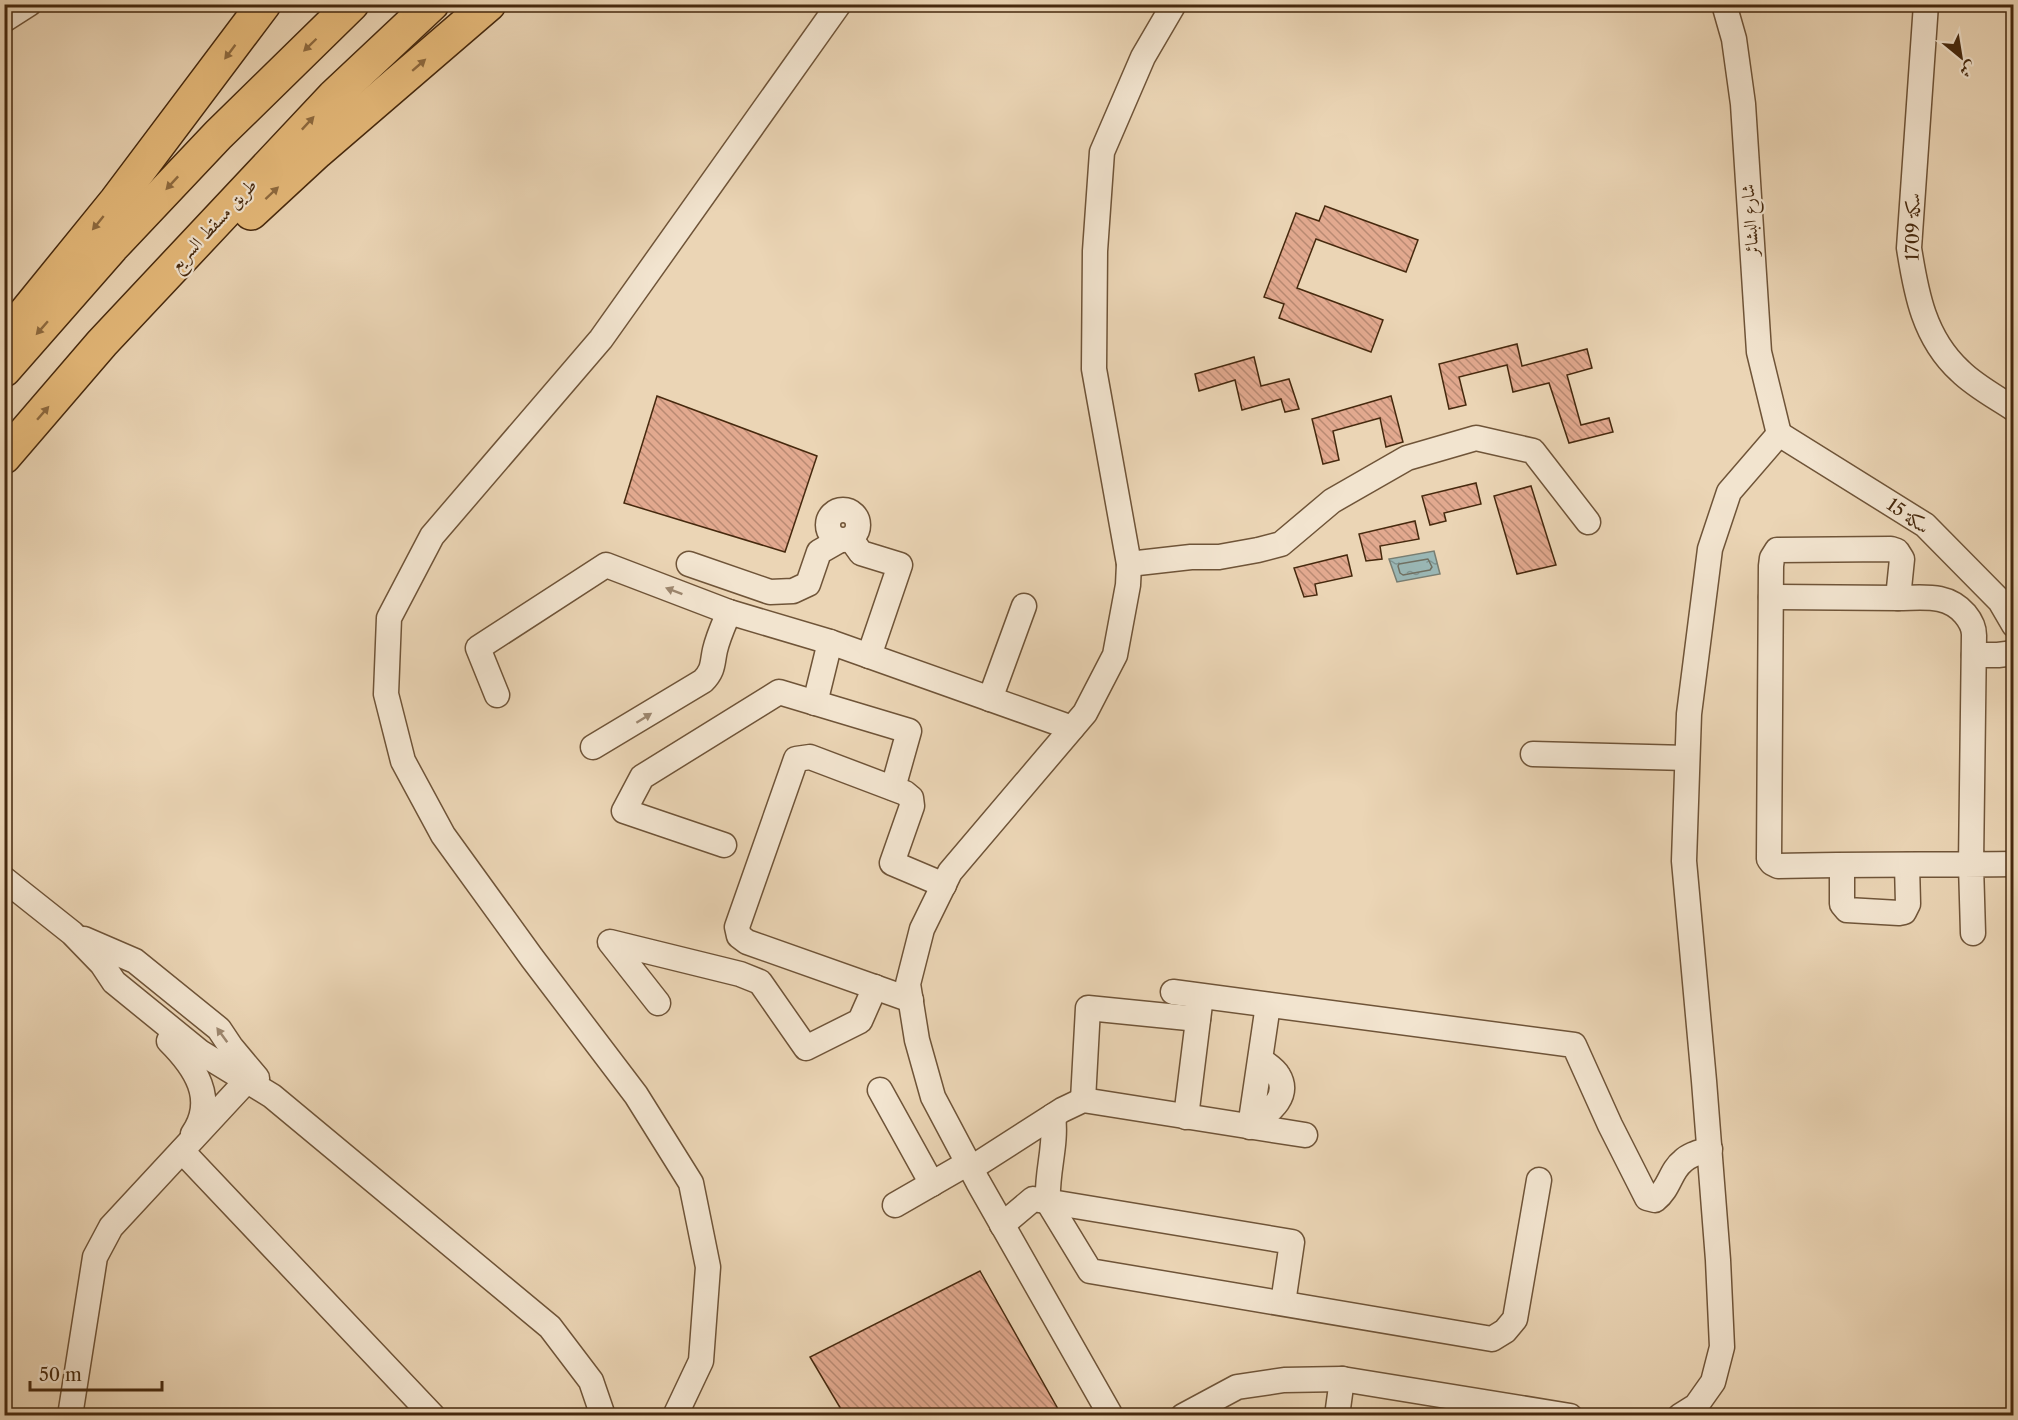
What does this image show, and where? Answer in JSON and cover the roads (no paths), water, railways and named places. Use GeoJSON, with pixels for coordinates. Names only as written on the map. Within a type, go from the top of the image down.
{"type":"FeatureCollection","features":[{"type":"Feature","properties":{"kind":"highway"},"geometry":{"type":"LineString","coordinates":[[4,338],[116,201],[264,4]]}},
{"type":"Feature","properties":{"kind":"highway"},"geometry":{"type":"LineString","coordinates":[[4,370],[112,248],[218,135],[352,4]]}},
{"type":"Feature","properties":{"kind":"highway","name":"طريق مسقط السريع"},"geometry":{"type":"LineString","coordinates":[[4,457],[102,343],[334,96],[432,4]]}},
{"type":"Feature","properties":{"kind":"highway"},"geometry":{"type":"LineString","coordinates":[[102,343],[200,260],[317,152],[489,4]]}},
{"type":"Feature","properties":{"kind":"street"},"geometry":{"type":"LineString","coordinates":[[4,20],[29,4]]}},
{"type":"Feature","properties":{"kind":"street"},"geometry":{"type":"LineString","coordinates":[[675,1416],[701,1361],[708,1267],[691,1183],[636,1095],[532,958],[443,835],[403,761],[386,694],[389,618],[432,536],[601,339],[839,4]]}},
{"type":"Feature","properties":{"kind":"street"},"geometry":{"type":"LineString","coordinates":[[1111,1416],[969,1166],[933,1097],[917,1040],[908,984],[922,929],[950,872],[1085,713],[1115,655],[1128,585],[1129,564],[1094,369],[1095,251],[1102,152],[1143,57],[1174,4]]}},
{"type":"Feature","properties":{"kind":"street","name":"شارع البشائر"},"geometry":{"type":"LineString","coordinates":[[1724,4],[1734,39],[1743,104],[1759,352],[1779,434]]}},
{"type":"Feature","properties":{"kind":"street","name":"سكة 1709"},"geometry":{"type":"LineString","coordinates":[[1926,4],[1910,248],[1914,285],[1923,315],[1934,339],[1959,371],[2013,409]]}},
{"type":"Feature","properties":{"kind":"street"},"geometry":{"type":"LineString","coordinates":[[1680,1416],[1696,1406],[1713,1382],[1722,1347],[1710,1149],[1684,861],[1689,714],[1710,549],[1730,492],[1779,434]]}},
{"type":"Feature","properties":{"kind":"street","name":"سكة 15"},"geometry":{"type":"LineString","coordinates":[[1779,434],[1925,525],[2000,601],[2013,626]]}},
{"type":"Feature","properties":{"kind":"street"},"geometry":{"type":"LineString","coordinates":[[1129,564],[1191,557],[1219,557],[1281,544],[1332,501],[1407,458],[1476,438],[1533,451],[1587,522]]}},
{"type":"Feature","properties":{"kind":"street"},"geometry":{"type":"LineString","coordinates":[[689,564],[770,592],[793,591],[808,584],[819,552],[845,540],[861,553],[900,565],[869,656]]}},
{"type":"Feature","properties":{"kind":"street"},"geometry":{"type":"LineString","coordinates":[[1898,598],[1902,559],[1897,551],[1891,549],[1777,550],[1772,558],[1769,859],[1778,866],[2013,864]]}},
{"type":"Feature","properties":{"kind":"street"},"geometry":{"type":"LineString","coordinates":[[497,695],[478,648],[517,625],[606,565],[729,612],[830,642],[1072,728]]}},
{"type":"Feature","properties":{"kind":"street"},"geometry":{"type":"LineString","coordinates":[[1771,597],[1940,599],[1953,602],[1971,623],[1974,629],[1971,865],[1973,933]]}},
{"type":"Feature","properties":{"kind":"street"},"geometry":{"type":"LineString","coordinates":[[990,699],[1024,606]]}},
{"type":"Feature","properties":{"kind":"street"},"geometry":{"type":"LineString","coordinates":[[593,747],[703,681],[714,666],[715,650],[729,612]]}},
{"type":"Feature","properties":{"kind":"street"},"geometry":{"type":"LineString","coordinates":[[815,703],[830,642]]}},
{"type":"Feature","properties":{"kind":"street"},"geometry":{"type":"LineString","coordinates":[[1974,655],[2013,653]]}},
{"type":"Feature","properties":{"kind":"street"},"geometry":{"type":"LineString","coordinates":[[724,845],[624,811],[642,777],[779,692],[909,731],[893,788]]}},
{"type":"Feature","properties":{"kind":"street"},"geometry":{"type":"LineString","coordinates":[[1533,754],[1687,758]]}},
{"type":"Feature","properties":{"kind":"street"},"geometry":{"type":"LineString","coordinates":[[911,1000],[747,942],[739,936],[737,927],[796,759],[810,757],[893,788],[911,798],[912,806],[891,863],[944,885]]}},
{"type":"Feature","properties":{"kind":"street"},"geometry":{"type":"LineString","coordinates":[[1842,866],[1842,900],[1846,910],[1899,913],[1907,909],[1908,904],[1907,865]]}},
{"type":"Feature","properties":{"kind":"street"},"geometry":{"type":"LineString","coordinates":[[4,879],[72,933],[102,964],[128,1005],[180,1053],[194,1070],[201,1087],[204,1106],[198,1126],[182,1151]]}},
{"type":"Feature","properties":{"kind":"street"},"geometry":{"type":"LineString","coordinates":[[72,933],[135,961],[219,1029],[250,1077]]}},
{"type":"Feature","properties":{"kind":"street"},"geometry":{"type":"LineString","coordinates":[[658,1003],[610,942],[740,974],[760,982],[806,1048],[860,1021],[875,987]]}},
{"type":"Feature","properties":{"kind":"street"},"geometry":{"type":"LineString","coordinates":[[114,982],[200,1052],[250,1077],[550,1327],[591,1381],[603,1416]]}},
{"type":"Feature","properties":{"kind":"street"},"geometry":{"type":"LineString","coordinates":[[1173,992],[1200,1008]]}},
{"type":"Feature","properties":{"kind":"street"},"geometry":{"type":"LineString","coordinates":[[1083,1100],[1088,1008],[1200,1008],[1268,1005],[1574,1045],[1610,1125],[1647,1198],[1655,1200],[1664,1193],[1682,1161],[1710,1149]]}},
{"type":"Feature","properties":{"kind":"street"},"geometry":{"type":"LineString","coordinates":[[1250,1127],[1270,1111],[1281,1097],[1282,1089],[1277,1073],[1260,1059],[1268,1005]]}},
{"type":"Feature","properties":{"kind":"street"},"geometry":{"type":"LineString","coordinates":[[1186,1116],[1200,1008]]}},
{"type":"Feature","properties":{"kind":"street"},"geometry":{"type":"LineString","coordinates":[[70,1416],[95,1257],[111,1227],[250,1077]]}},
{"type":"Feature","properties":{"kind":"street"},"geometry":{"type":"LineString","coordinates":[[880,1090],[932,1184]]}},
{"type":"Feature","properties":{"kind":"street"},"geometry":{"type":"LineString","coordinates":[[895,1205],[969,1166],[1083,1100],[1305,1135]]}},
{"type":"Feature","properties":{"kind":"street"},"geometry":{"type":"LineString","coordinates":[[1053,1116],[1055,1132],[1047,1189],[1048,1202],[1090,1271],[1492,1339],[1505,1331],[1515,1319],[1539,1180]]}},
{"type":"Feature","properties":{"kind":"street"},"geometry":{"type":"LineString","coordinates":[[182,1151],[433,1416]]}},
{"type":"Feature","properties":{"kind":"street"},"geometry":{"type":"LineString","coordinates":[[1002,1225],[1033,1199],[1292,1242],[1283,1303]]}},
{"type":"Feature","properties":{"kind":"street"},"geometry":{"type":"LineString","coordinates":[[1337,1416],[1342,1379]]}},
{"type":"Feature","properties":{"kind":"street"},"geometry":{"type":"LineString","coordinates":[[1183,1416],[1237,1387],[1284,1380],[1342,1379],[1570,1416]]}},
{"type":"Feature","properties":{"kind":"street"},"geometry":{"type":"LineString","coordinates":[[1221,1416],[1284,1380]]}},
{"type":"Feature","properties":{"kind":"water"},"geometry":{"type":"Polygon","coordinates":[[[1434,551],[1440,574],[1397,582],[1389,559],[1434,551]]]}}]}
